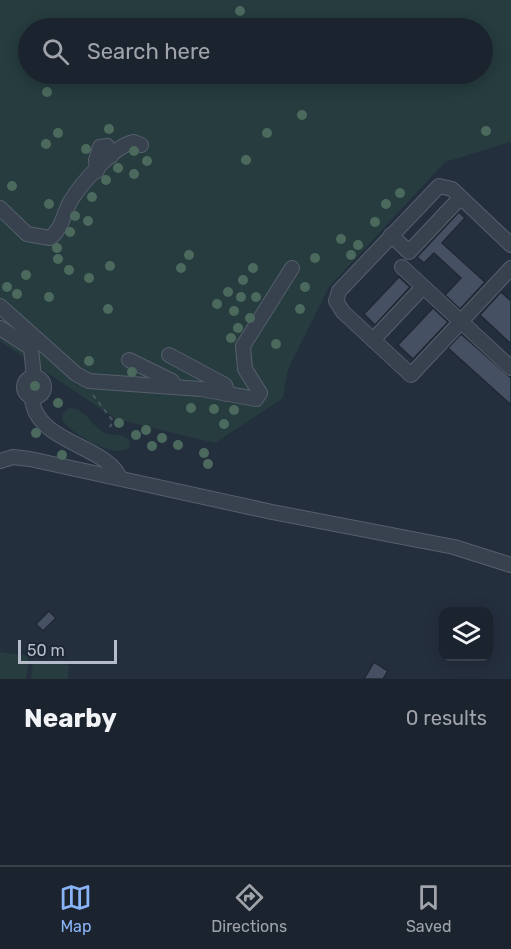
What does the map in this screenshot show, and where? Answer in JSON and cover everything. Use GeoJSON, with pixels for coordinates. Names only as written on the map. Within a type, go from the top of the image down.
{"type":"FeatureCollection","features":[{"type":"Feature","properties":{"kind":"street"},"geometry":{"type":"LineString","coordinates":[[0,208],[27,234],[50,238],[61,226],[73,198],[122,146],[130,131]]}},
{"type":"Feature","properties":{"kind":"street"},"geometry":{"type":"LineString","coordinates":[[122,146],[134,142],[141,145]]}},
{"type":"Feature","properties":{"kind":"street"},"geometry":{"type":"LineString","coordinates":[[511,245],[447,187],[439,186],[337,295],[340,308],[411,375],[511,268]]}},
{"type":"Feature","properties":{"kind":"street"},"geometry":{"type":"LineString","coordinates":[[391,235],[409,252],[460,198]]}},
{"type":"Feature","properties":{"kind":"street"},"geometry":{"type":"LineString","coordinates":[[0,306],[76,374],[89,381],[174,387],[253,399],[259,397],[260,393],[243,361],[243,346],[292,267]]}},
{"type":"Feature","properties":{"kind":"street"},"geometry":{"type":"LineString","coordinates":[[402,267],[511,368]]}},
{"type":"Feature","properties":{"kind":"street"},"geometry":{"type":"LineString","coordinates":[[373,340],[423,287]]}},
{"type":"Feature","properties":{"kind":"street"},"geometry":{"type":"LineString","coordinates":[[0,328],[31,348],[34,377],[25,381],[23,388],[32,398],[38,414],[63,439],[111,465],[120,478]]}},
{"type":"Feature","properties":{"kind":"street"},"geometry":{"type":"LineString","coordinates":[[169,355],[225,385],[228,394]]}},
{"type":"Feature","properties":{"kind":"street"},"geometry":{"type":"LineString","coordinates":[[129,360],[172,381],[174,387]]}},
{"type":"Feature","properties":{"kind":"street"},"geometry":{"type":"LineString","coordinates":[[0,461],[24,458],[272,512],[454,547],[511,565]]}},
{"type":"Feature","properties":{"kind":"path"},"geometry":{"type":"LineString","coordinates":[[89,381],[88,390],[113,421],[110,427]]}},
{"type":"Feature","properties":{"kind":"green space"},"geometry":{"type":"Polygon","coordinates":[[[0,0],[511,0],[511,142],[445,162],[329,287],[288,369],[283,398],[215,443],[116,419],[0,341],[0,0]]]}},
{"type":"Feature","properties":{"kind":"green space"},"geometry":{"type":"Polygon","coordinates":[[[69,408],[84,413],[103,432],[127,438],[130,441],[129,448],[122,451],[103,448],[73,431],[62,419],[63,413],[69,408]]]}},
{"type":"Feature","properties":{"kind":"green space"},"geometry":{"type":"Polygon","coordinates":[[[0,652],[29,656],[26,679],[0,679],[0,652]]]}},
{"type":"Feature","properties":{"kind":"green space"},"geometry":{"type":"Polygon","coordinates":[[[33,660],[69,665],[68,679],[31,679],[33,660]]]}},
{"type":"Feature","properties":{"kind":"building"},"geometry":{"type":"Polygon","coordinates":[[[459,212],[465,218],[442,243],[485,282],[460,309],[445,295],[461,278],[434,253],[424,263],[417,257],[459,212]]]}},
{"type":"Feature","properties":{"kind":"building"},"geometry":{"type":"Polygon","coordinates":[[[399,277],[410,287],[375,325],[364,314],[399,277]]]}},
{"type":"Feature","properties":{"kind":"building"},"geometry":{"type":"Polygon","coordinates":[[[501,292],[511,301],[511,344],[480,315],[501,292]]]}},
{"type":"Feature","properties":{"kind":"building"},"geometry":{"type":"Polygon","coordinates":[[[433,308],[448,322],[413,359],[398,345],[433,308]]]}},
{"type":"Feature","properties":{"kind":"building"},"geometry":{"type":"Polygon","coordinates":[[[461,334],[511,378],[511,405],[448,348],[461,334]]]}},
{"type":"Feature","properties":{"kind":"building"},"geometry":{"type":"Polygon","coordinates":[[[49,611],[56,618],[43,631],[36,624],[49,611]]]}},
{"type":"Feature","properties":{"kind":"building"},"geometry":{"type":"Polygon","coordinates":[[[374,662],[388,671],[383,679],[364,679],[374,662]]]}}]}
